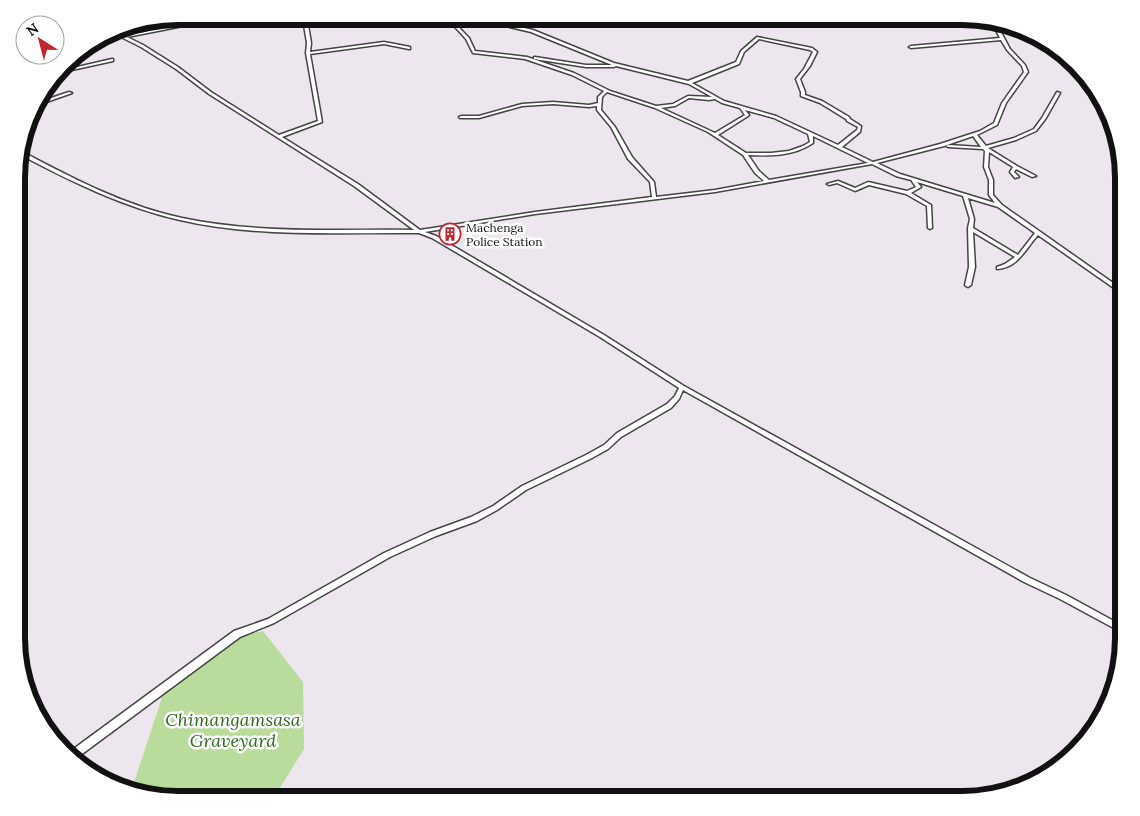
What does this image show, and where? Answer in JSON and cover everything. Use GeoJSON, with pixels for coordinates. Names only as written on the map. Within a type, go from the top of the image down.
{"type":"FeatureCollection","features":[{"type":"Feature","properties":{"kind":"street"},"geometry":{"type":"LineString","coordinates":[[123,37],[186,25]]}},
{"type":"Feature","properties":{"kind":"street"},"geometry":{"type":"LineString","coordinates":[[280,136],[320,122],[308,53],[309,40],[306,25]]}},
{"type":"Feature","properties":{"kind":"street"},"geometry":{"type":"LineString","coordinates":[[454,25],[468,40],[474,52],[586,66],[618,66]]}},
{"type":"Feature","properties":{"kind":"street"},"geometry":{"type":"LineString","coordinates":[[505,25],[532,31],[618,66],[688,83],[715,98],[775,117],[912,180],[1000,206]]}},
{"type":"Feature","properties":{"kind":"street"},"geometry":{"type":"LineString","coordinates":[[26,156],[127,202],[182,219],[252,230],[420,232],[466,223],[715,191],[873,163],[942,146],[996,124],[1004,103],[1026,72],[1024,66],[1008,49],[997,29]]}},
{"type":"Feature","properties":{"kind":"street"},"geometry":{"type":"LineString","coordinates":[[123,37],[177,68],[210,93],[356,185],[420,232],[449,245],[602,336],[682,387],[1027,580],[1115,626]]}},
{"type":"Feature","properties":{"kind":"street"},"geometry":{"type":"LineString","coordinates":[[688,83],[738,62],[742,52],[758,38],[811,49],[815,52],[810,64],[806,72],[798,79],[803,96],[821,102],[860,127],[859,131],[840,146]]}},
{"type":"Feature","properties":{"kind":"street"},"geometry":{"type":"LineString","coordinates":[[911,47],[1002,40]]}},
{"type":"Feature","properties":{"kind":"street"},"geometry":{"type":"LineString","coordinates":[[308,53],[384,43],[409,48]]}},
{"type":"Feature","properties":{"kind":"street"},"geometry":{"type":"LineString","coordinates":[[521,57],[578,76],[606,91],[656,107],[715,135],[745,154],[757,172],[767,181]]}},
{"type":"Feature","properties":{"kind":"street"},"geometry":{"type":"LineString","coordinates":[[71,69],[112,60]]}},
{"type":"Feature","properties":{"kind":"street"},"geometry":{"type":"LineString","coordinates":[[606,91],[600,97],[599,110],[613,127],[630,158],[652,182],[654,198]]}},
{"type":"Feature","properties":{"kind":"street"},"geometry":{"type":"LineString","coordinates":[[47,101],[70,93]]}},
{"type":"Feature","properties":{"kind":"street"},"geometry":{"type":"LineString","coordinates":[[942,146],[984,148],[1015,139],[1035,130],[1058,93]]}},
{"type":"Feature","properties":{"kind":"street"},"geometry":{"type":"LineString","coordinates":[[656,107],[674,105],[688,97],[715,98]]}},
{"type":"Feature","properties":{"kind":"street"},"geometry":{"type":"LineString","coordinates":[[461,117],[479,117],[522,105],[553,103],[589,106],[599,104]]}},
{"type":"Feature","properties":{"kind":"street"},"geometry":{"type":"LineString","coordinates":[[715,135],[747,115],[740,106]]}},
{"type":"Feature","properties":{"kind":"street"},"geometry":{"type":"LineString","coordinates":[[745,154],[779,153],[801,149],[812,142],[810,133]]}},
{"type":"Feature","properties":{"kind":"street"},"geometry":{"type":"LineString","coordinates":[[974,134],[987,152],[986,166],[991,180],[991,195],[1000,206],[1037,234],[1115,287]]}},
{"type":"Feature","properties":{"kind":"street"},"geometry":{"type":"LineString","coordinates":[[984,148],[1034,176]]}},
{"type":"Feature","properties":{"kind":"street"},"geometry":{"type":"LineString","coordinates":[[1015,167],[1012,172],[1017,177]]}},
{"type":"Feature","properties":{"kind":"street"},"geometry":{"type":"LineString","coordinates":[[908,193],[919,187],[912,180]]}},
{"type":"Feature","properties":{"kind":"street"},"geometry":{"type":"LineString","coordinates":[[829,184],[840,183],[855,190],[868,183],[908,193],[929,205],[930,228]]}},
{"type":"Feature","properties":{"kind":"street"},"geometry":{"type":"LineString","coordinates":[[974,199],[991,195]]}},
{"type":"Feature","properties":{"kind":"street"},"geometry":{"type":"LineString","coordinates":[[965,197],[972,219],[970,228],[972,267],[968,286]]}},
{"type":"Feature","properties":{"kind":"street"},"geometry":{"type":"LineString","coordinates":[[970,228],[1018,257]]}},
{"type":"Feature","properties":{"kind":"street"},"geometry":{"type":"LineString","coordinates":[[999,268],[1010,265],[1018,257],[1026,244],[1037,234]]}},
{"type":"Feature","properties":{"kind":"street"},"geometry":{"type":"LineString","coordinates":[[77,752],[237,634],[271,621],[387,556],[488,512],[524,488],[588,457],[606,447],[619,435],[669,406],[677,397],[682,387]]}},
{"type":"Feature","properties":{"kind":"shaded area"},"geometry":{"type":"Polygon","coordinates":[[[178,25],[972,25],[1011,33],[1047,51],[1070,70],[1083,85],[1099,110],[1110,139],[1115,168],[1115,648],[1110,677],[1103,696],[1083,731],[1055,759],[1030,775],[1001,786],[982,790],[962,791],[168,791],[129,783],[93,765],[63,739],[51,723],[37,696],[30,677],[25,648],[26,158],[33,129],[41,110],[57,85],[70,70],[85,57],[110,41],[139,30],[158,26],[178,25]]]}},
{"type":"Feature","properties":{"kind":"green space","name":"Chimangamsasa Graveyard"},"geometry":{"type":"Polygon","coordinates":[[[263,631],[303,682],[304,749],[278,791],[168,791],[134,784],[163,694],[240,636],[263,631]]]}},
{"type":"Feature","properties":{"kind":"place","name":"Machenga Police Station"},"geometry":{"type":"Point","coordinates":[450,234]}}]}
